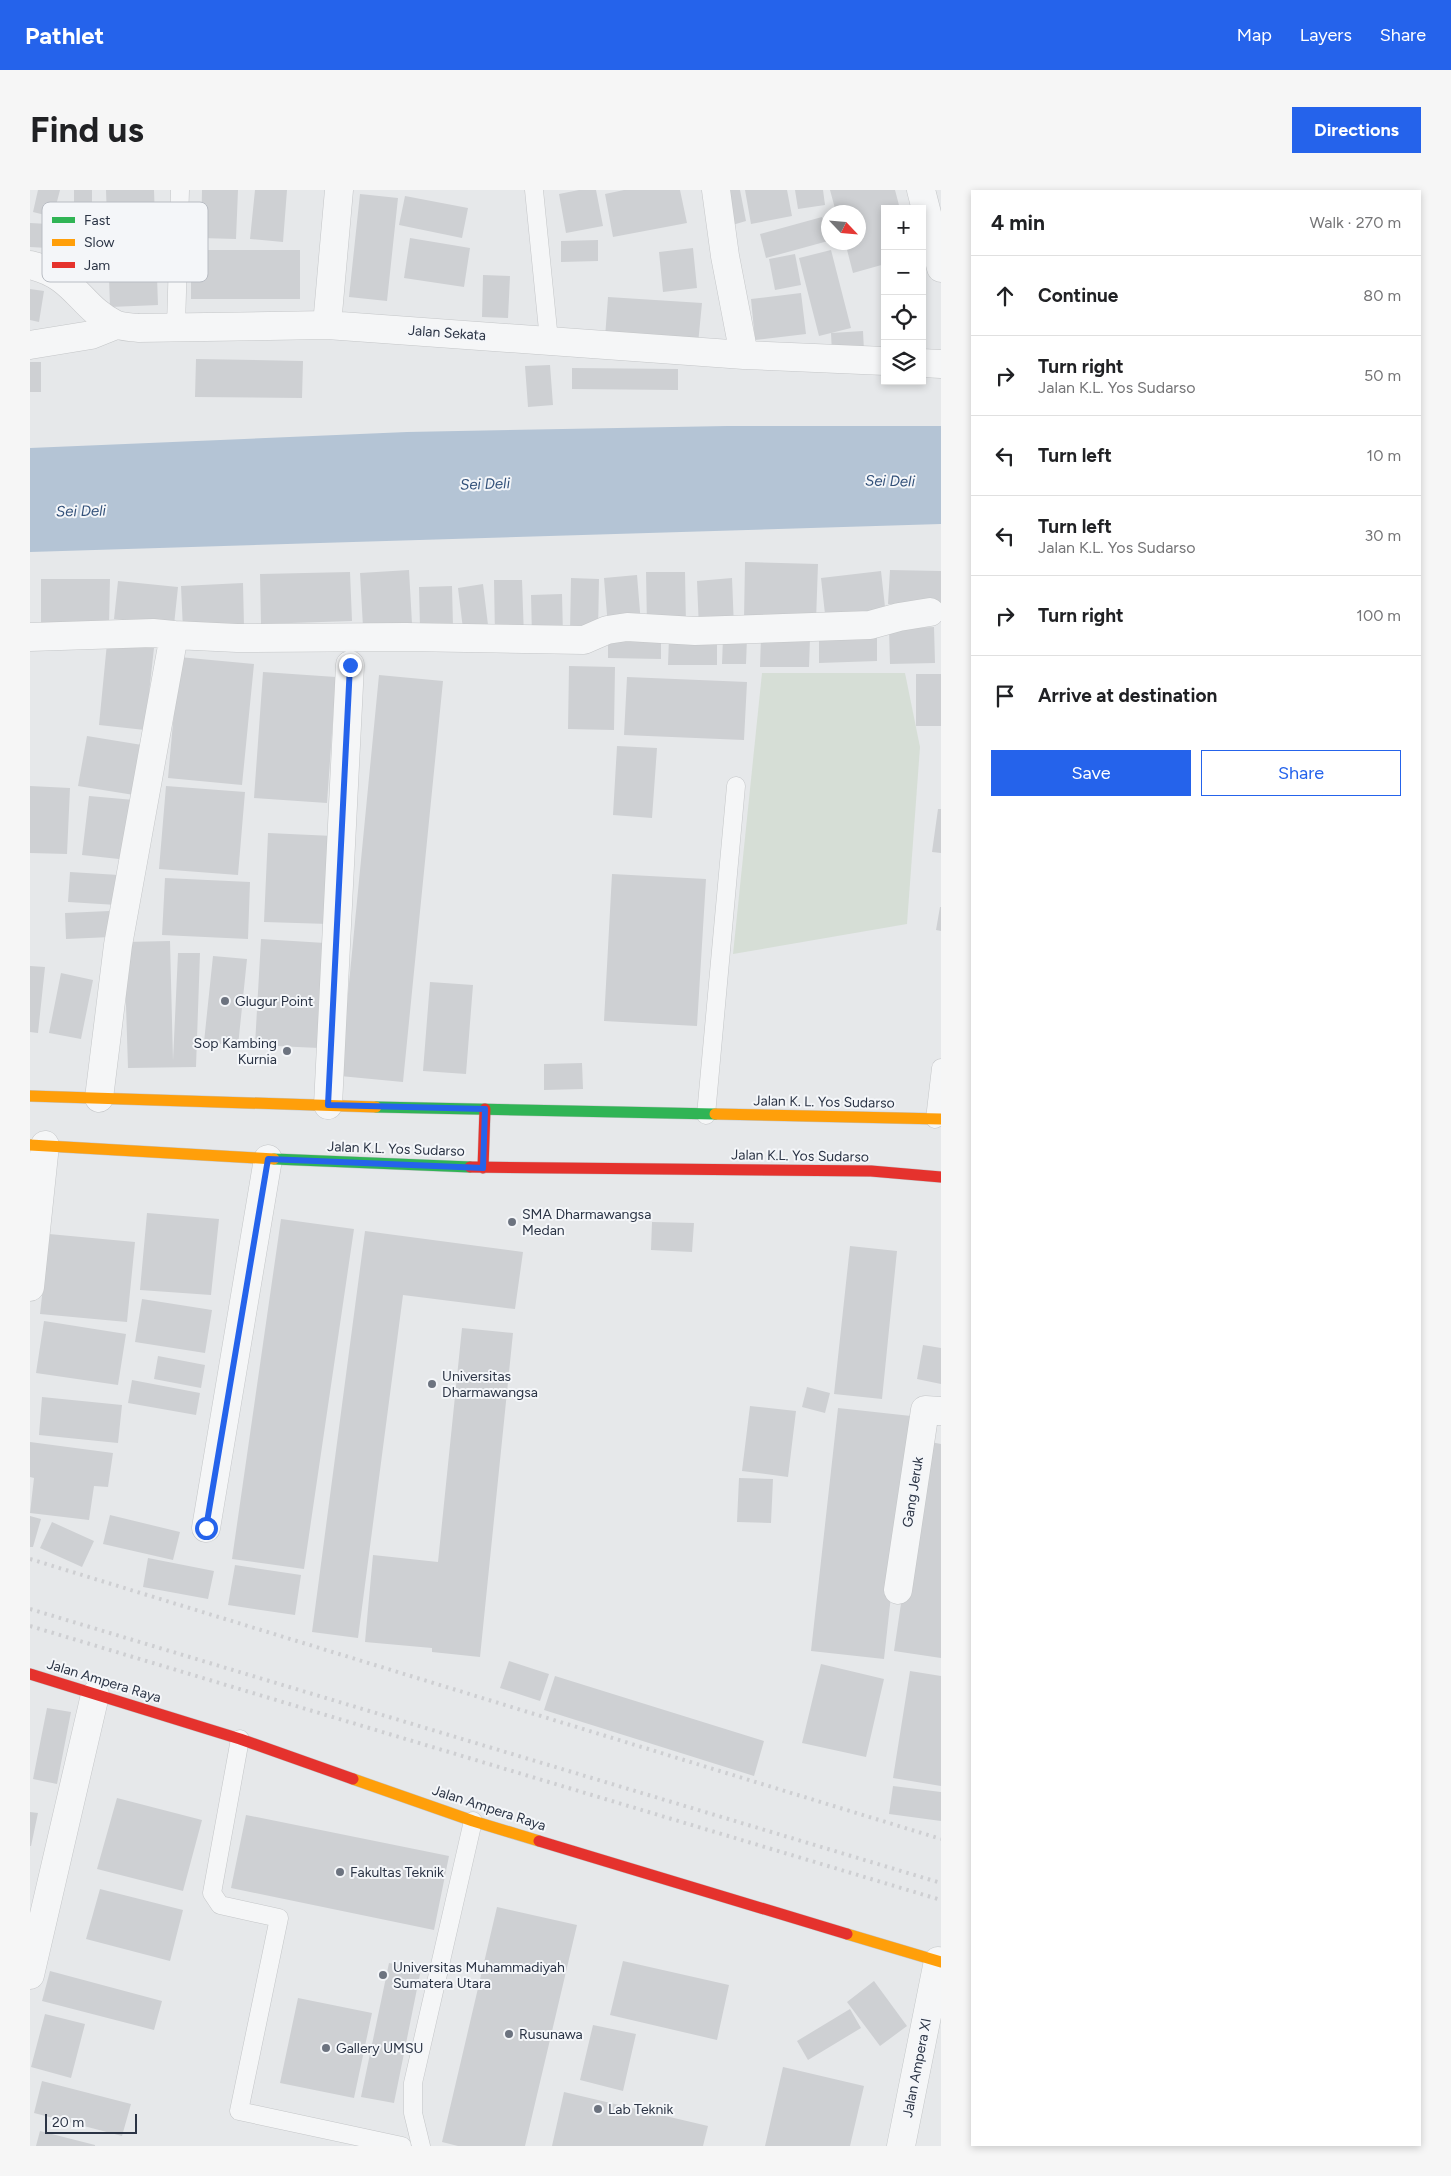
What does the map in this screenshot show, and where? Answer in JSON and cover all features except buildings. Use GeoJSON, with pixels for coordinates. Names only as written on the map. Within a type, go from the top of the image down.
{"type":"FeatureCollection","features":[{"type":"Feature","properties":{"kind":"main road"},"geometry":{"type":"LineString","coordinates":[[30,1096],[254,1104],[706,1115]]}},
{"type":"Feature","properties":{"kind":"main road"},"geometry":{"type":"LineString","coordinates":[[483,1168],[485,1109]]}},
{"type":"Feature","properties":{"kind":"main road","name":"Jalan K. L. Yos Sudarso"},"geometry":{"type":"LineString","coordinates":[[706,1115],[938,1119]]}},
{"type":"Feature","properties":{"kind":"main road","name":"Jalan K.L. Yos Sudarso"},"geometry":{"type":"LineString","coordinates":[[38,1145],[268,1159],[483,1168],[871,1171],[941,1176]]}},
{"type":"Feature","properties":{"kind":"main road","name":"Jalan Ampera Raya"},"geometry":{"type":"LineString","coordinates":[[30,1674],[240,1738],[473,1821],[939,1961]]}},
{"type":"Feature","properties":{"kind":"street"},"geometry":{"type":"LineString","coordinates":[[327,325],[340,190]]}},
{"type":"Feature","properties":{"kind":"street"},"geometry":{"type":"LineString","coordinates":[[716,190],[725,256],[744,355]]}},
{"type":"Feature","properties":{"kind":"street"},"geometry":{"type":"LineString","coordinates":[[921,190],[941,268]]}},
{"type":"Feature","properties":{"kind":"street","name":"Jalan Sekata"},"geometry":{"type":"LineString","coordinates":[[30,265],[42,269]]}},
{"type":"Feature","properties":{"kind":"street","name":"Jalan Sekata"},"geometry":{"type":"LineString","coordinates":[[67,282],[96,311],[116,325],[138,328],[327,325],[744,355],[881,361]]}},
{"type":"Feature","properties":{"kind":"street"},"geometry":{"type":"LineString","coordinates":[[30,345],[91,335],[116,325]]}},
{"type":"Feature","properties":{"kind":"street"},"geometry":{"type":"LineString","coordinates":[[926,363],[941,364]]}},
{"type":"Feature","properties":{"kind":"street"},"geometry":{"type":"LineString","coordinates":[[30,637],[153,633],[237,638],[406,637],[584,640],[607,630],[627,627],[695,631],[870,625],[899,616],[930,612]]}},
{"type":"Feature","properties":{"kind":"street"},"geometry":{"type":"LineString","coordinates":[[99,1098],[118,945],[174,635]]}},
{"type":"Feature","properties":{"kind":"street"},"geometry":{"type":"LineString","coordinates":[[328,1105],[350,665]]}},
{"type":"Feature","properties":{"kind":"street"},"geometry":{"type":"LineString","coordinates":[[30,1287],[38,1145]]}},
{"type":"Feature","properties":{"kind":"street"},"geometry":{"type":"LineString","coordinates":[[206,1528],[268,1159]]}},
{"type":"Feature","properties":{"kind":"street","name":"Gang Jeruk"},"geometry":{"type":"LineString","coordinates":[[898,1590],[925,1410],[941,1411]]}},
{"type":"Feature","properties":{"kind":"street"},"geometry":{"type":"LineString","coordinates":[[30,1974],[95,1695]]}},
{"type":"Feature","properties":{"kind":"street","name":"Jalan Ampera XI"},"geometry":{"type":"LineString","coordinates":[[901,2146],[939,1961]]}},
{"type":"Feature","properties":{"kind":"lane"},"geometry":{"type":"LineString","coordinates":[[534,190],[549,340]]}},
{"type":"Feature","properties":{"kind":"lane"},"geometry":{"type":"LineString","coordinates":[[176,326],[177,282]]}},
{"type":"Feature","properties":{"kind":"lane"},"geometry":{"type":"LineString","coordinates":[[706,1115],[736,786]]}},
{"type":"Feature","properties":{"kind":"lane"},"geometry":{"type":"LineString","coordinates":[[938,1119],[941,1068]]}},
{"type":"Feature","properties":{"kind":"lane"},"geometry":{"type":"LineString","coordinates":[[240,1738],[212,1893],[220,1904],[279,1918],[239,2111],[402,2146]]}},
{"type":"Feature","properties":{"kind":"lane"},"geometry":{"type":"LineString","coordinates":[[421,2146],[413,2113],[413,2083],[473,1821]]}},
{"type":"Feature","properties":{"kind":"shaded area"},"geometry":{"type":"Polygon","coordinates":[[[762,673],[905,673],[920,747],[907,924],[733,954],[762,673]]]}},
{"type":"Feature","properties":{"kind":"water","name":"Sei Deli"},"geometry":{"type":"Polygon","coordinates":[[[727,426],[941,426],[941,524],[30,552],[30,448],[407,432],[727,426]]]}},
{"type":"Feature","properties":{"kind":"railway"},"geometry":{"type":"LineString","coordinates":[[30,1559],[941,1839]]}},
{"type":"Feature","properties":{"kind":"railway"},"geometry":{"type":"LineString","coordinates":[[30,1609],[941,1883]]}},
{"type":"Feature","properties":{"kind":"railway"},"geometry":{"type":"LineString","coordinates":[[30,1626],[941,1900]]}},
{"type":"Feature","properties":{"kind":"traffic: fast"},"geometry":{"type":"LineString","coordinates":[[376,1107],[715,1114]]}},
{"type":"Feature","properties":{"kind":"traffic: fast"},"geometry":{"type":"LineString","coordinates":[[274,1159],[470,1167]]}},
{"type":"Feature","properties":{"kind":"traffic: slow"},"geometry":{"type":"LineString","coordinates":[[30,1096],[376,1107]]}},
{"type":"Feature","properties":{"kind":"traffic: slow"},"geometry":{"type":"LineString","coordinates":[[715,1114],[941,1119]]}},
{"type":"Feature","properties":{"kind":"traffic: slow"},"geometry":{"type":"LineString","coordinates":[[30,1145],[274,1159]]}},
{"type":"Feature","properties":{"kind":"traffic: slow"},"geometry":{"type":"LineString","coordinates":[[353,1779],[473,1821],[539,1841]]}},
{"type":"Feature","properties":{"kind":"traffic: slow"},"geometry":{"type":"LineString","coordinates":[[847,1934],[941,1962]]}},
{"type":"Feature","properties":{"kind":"traffic: jam"},"geometry":{"type":"LineString","coordinates":[[483,1168],[485,1109]]}},
{"type":"Feature","properties":{"kind":"traffic: jam"},"geometry":{"type":"LineString","coordinates":[[470,1167],[871,1171],[941,1177]]}},
{"type":"Feature","properties":{"kind":"traffic: jam"},"geometry":{"type":"LineString","coordinates":[[30,1674],[240,1739],[353,1779]]}},
{"type":"Feature","properties":{"kind":"traffic: jam"},"geometry":{"type":"LineString","coordinates":[[539,1841],[847,1934]]}},
{"type":"Feature","properties":{"kind":"place","name":"Glugur Point"},"geometry":{"type":"Point","coordinates":[225,1001]}},
{"type":"Feature","properties":{"kind":"place","name":"Sop Kambing Kurnia"},"geometry":{"type":"Point","coordinates":[287,1051]}},
{"type":"Feature","properties":{"kind":"place","name":"SMA Dharmawangsa Medan"},"geometry":{"type":"Point","coordinates":[512,1222]}},
{"type":"Feature","properties":{"kind":"place","name":"Universitas Dharmawangsa"},"geometry":{"type":"Point","coordinates":[432,1384]}},
{"type":"Feature","properties":{"kind":"place","name":"Fakultas Teknik"},"geometry":{"type":"Point","coordinates":[340,1872]}},
{"type":"Feature","properties":{"kind":"place","name":"Universitas Muhammadiyah Sumatera Utara"},"geometry":{"type":"Point","coordinates":[383,1975]}},
{"type":"Feature","properties":{"kind":"place","name":"Rusunawa"},"geometry":{"type":"Point","coordinates":[509,2034]}},
{"type":"Feature","properties":{"kind":"place","name":"Gallery UMSU"},"geometry":{"type":"Point","coordinates":[326,2048]}},
{"type":"Feature","properties":{"kind":"place","name":"Lab Teknik"},"geometry":{"type":"Point","coordinates":[598,2109]}},
{"type":"Feature","properties":{"kind":"route"},"geometry":{"type":"LineString","coordinates":[[206,1528],[268,1159],[483,1168],[485,1109],[328,1105],[350,665]]}}]}
